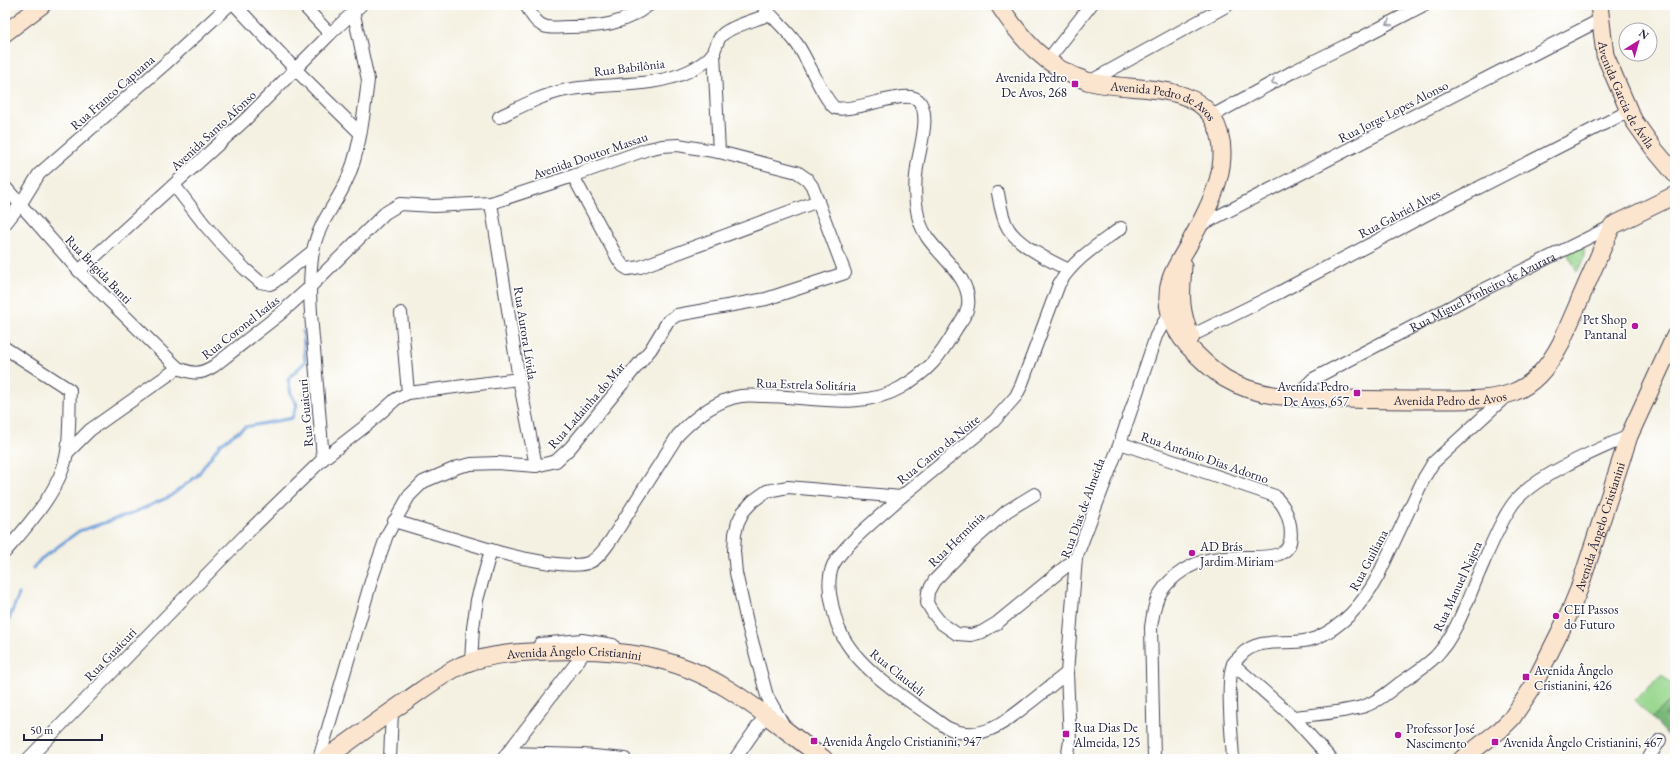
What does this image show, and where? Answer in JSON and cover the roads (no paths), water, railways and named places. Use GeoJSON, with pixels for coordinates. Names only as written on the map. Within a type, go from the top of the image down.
{"type":"FeatureCollection","features":[{"type":"Feature","properties":{"kind":"street"},"geometry":{"type":"LineString","coordinates":[[5,33],[42,5]]}},
{"type":"Feature","properties":{"kind":"street","name":"Rua Franco Capuana"},"geometry":{"type":"LineString","coordinates":[[5,224],[20,205],[39,174],[165,64],[228,5]]}},
{"type":"Feature","properties":{"kind":"street"},"geometry":{"type":"LineString","coordinates":[[235,5],[295,69],[360,133]]}},
{"type":"Feature","properties":{"kind":"street"},"geometry":{"type":"LineString","coordinates":[[303,5],[330,34]]}},
{"type":"Feature","properties":{"kind":"street"},"geometry":{"type":"LineString","coordinates":[[526,5],[536,21],[543,26],[560,28],[610,25],[637,14],[649,5]]}},
{"type":"Feature","properties":{"kind":"street","name":"Avenida Pedro de Avos"},"geometry":{"type":"LineString","coordinates":[[999,5],[1022,38],[1048,62],[1068,73],[1089,82],[1174,93],[1190,99],[1212,116],[1219,133],[1222,149],[1221,171],[1214,193],[1184,254],[1175,311],[1183,318],[1187,338],[1198,356],[1222,376],[1240,386],[1275,395],[1298,398],[1464,400],[1505,397],[1536,379],[1554,356],[1612,226]]}},
{"type":"Feature","properties":{"kind":"street"},"geometry":{"type":"LineString","coordinates":[[1048,62],[1091,5]]}},
{"type":"Feature","properties":{"kind":"street"},"geometry":{"type":"LineString","coordinates":[[1089,82],[1228,5]]}},
{"type":"Feature","properties":{"kind":"street"},"geometry":{"type":"LineString","coordinates":[[1212,116],[1294,71],[1424,5]]}},
{"type":"Feature","properties":{"kind":"street","name":"Avenida Santo Afonso"},"geometry":{"type":"LineString","coordinates":[[79,271],[245,120],[355,7]]}},
{"type":"Feature","properties":{"kind":"street","name":"Rua Guaicuri"},"geometry":{"type":"LineString","coordinates":[[28,759],[250,530],[323,459],[310,288],[313,251],[324,221],[345,184],[360,133],[368,80],[355,7]]}},
{"type":"Feature","properties":{"kind":"street","name":"Rua Babilônia"},"geometry":{"type":"LineString","coordinates":[[499,117],[531,102],[565,90],[650,81],[689,71],[714,53],[716,43],[722,35],[730,29],[766,10]]}},
{"type":"Feature","properties":{"kind":"street","name":"Rua Estrela Solitária"},"geometry":{"type":"LineString","coordinates":[[492,550],[510,555],[574,565],[589,563],[599,555],[611,540],[678,434],[692,420],[705,411],[731,399],[743,396],[861,400],[898,389],[923,373],[934,363],[944,350],[966,312],[968,295],[964,284],[927,237],[916,209],[915,190],[917,166],[924,122],[924,110],[921,104],[917,99],[906,96],[849,108],[835,108],[828,101],[797,43],[766,10]]}},
{"type":"Feature","properties":{"kind":"street","name":"Avenida Garcia de Ávila"},"geometry":{"type":"LineString","coordinates":[[1599,12],[1605,55],[1628,111],[1634,122],[1654,149],[1675,174]]}},
{"type":"Feature","properties":{"kind":"street","name":"Rua Jorge Lopes Alonso"},"geometry":{"type":"LineString","coordinates":[[1199,226],[1599,12]]}},
{"type":"Feature","properties":{"kind":"street"},"geometry":{"type":"LineString","coordinates":[[714,53],[719,152]]}},
{"type":"Feature","properties":{"kind":"street","name":"Rua Gabriel Alves"},"geometry":{"type":"LineString","coordinates":[[1187,338],[1280,292],[1433,210],[1628,111]]}},
{"type":"Feature","properties":{"kind":"street","name":"Avenida Doutor Massau"},"geometry":{"type":"LineString","coordinates":[[310,288],[393,207],[400,204],[434,206],[491,203],[574,176],[648,149],[678,145],[719,152],[797,172],[807,179],[818,201],[845,273]]}},
{"type":"Feature","properties":{"kind":"street"},"geometry":{"type":"LineString","coordinates":[[574,176],[623,266],[628,269],[640,267],[818,201]]}},
{"type":"Feature","properties":{"kind":"street"},"geometry":{"type":"LineString","coordinates":[[174,185],[225,248],[260,282],[270,284],[274,282],[313,251]]}},
{"type":"Feature","properties":{"kind":"street","name":"Rua Brígida Banti"},"geometry":{"type":"LineString","coordinates":[[5,186],[79,271],[178,368]]}},
{"type":"Feature","properties":{"kind":"street"},"geometry":{"type":"LineString","coordinates":[[998,193],[1004,219],[1008,229],[1014,236],[1048,260],[1069,270]]}},
{"type":"Feature","properties":{"kind":"street","name":"Rua Miguel Pinheiro de Azurara"},"geometry":{"type":"LineString","coordinates":[[1298,398],[1305,387],[1313,379],[1477,293],[1675,195]]}},
{"type":"Feature","properties":{"kind":"street","name":"Rua Aurora Lívida"},"geometry":{"type":"LineString","coordinates":[[491,203],[519,379],[536,466]]}},
{"type":"Feature","properties":{"kind":"street","name":"Rua Canto da Noite"},"geometry":{"type":"LineString","coordinates":[[788,733],[767,696],[747,622],[736,573],[734,551],[735,534],[738,522],[743,512],[753,501],[767,491],[788,486],[902,497],[994,421],[1016,396],[1059,284],[1069,270],[1086,253],[1121,228]]}},
{"type":"Feature","properties":{"kind":"street","name":"Rua Ladainha do Mar"},"geometry":{"type":"LineString","coordinates":[[319,759],[362,609],[387,536],[394,521],[417,486],[458,467],[480,462],[536,466],[556,461],[570,448],[646,355],[668,322],[677,315],[766,299],[845,273]]}},
{"type":"Feature","properties":{"kind":"street","name":"Rua Coronel Isaías"},"geometry":{"type":"LineString","coordinates":[[178,368],[193,373],[205,372],[254,335],[310,288]]}},
{"type":"Feature","properties":{"kind":"street","name":"Rua Dias de Almeida"},"geometry":{"type":"LineString","coordinates":[[1067,759],[1070,741],[1066,673],[1076,558],[1120,443],[1156,336],[1164,322],[1175,311]]}},
{"type":"Feature","properties":{"kind":"street"},"geometry":{"type":"LineString","coordinates":[[401,313],[408,393]]}},
{"type":"Feature","properties":{"kind":"street","name":"Avenida Ângelo Cristianini"},"geometry":{"type":"LineString","coordinates":[[1462,759],[1500,730],[1512,718],[1532,688],[1568,616],[1579,589],[1629,436],[1675,336]]}},
{"type":"Feature","properties":{"kind":"street"},"geometry":{"type":"LineString","coordinates":[[5,348],[70,390],[67,452],[59,477],[52,491],[28,525],[5,552]]}},
{"type":"Feature","properties":{"kind":"street"},"geometry":{"type":"LineString","coordinates":[[67,452],[90,430],[178,368]]}},
{"type":"Feature","properties":{"kind":"street"},"geometry":{"type":"LineString","coordinates":[[323,459],[368,424],[396,398],[408,393],[519,379]]}},
{"type":"Feature","properties":{"kind":"street","name":"Rua Guiliana"},"geometry":{"type":"LineString","coordinates":[[1233,664],[1251,646],[1260,643],[1305,641],[1315,638],[1340,623],[1356,609],[1370,591],[1378,576],[1424,478],[1434,464],[1505,397]]}},
{"type":"Feature","properties":{"kind":"street","name":"Rua Manuel Najera"},"geometry":{"type":"LineString","coordinates":[[1293,717],[1354,709],[1367,705],[1383,696],[1436,656],[1457,623],[1484,560],[1515,501],[1524,492],[1562,468],[1596,450],[1629,436]]}},
{"type":"Feature","properties":{"kind":"street","name":"Rua Antônio Dias Adorno"},"geometry":{"type":"LineString","coordinates":[[1120,443],[1275,496],[1284,508],[1289,522],[1291,539],[1289,545],[1280,554],[1212,559],[1199,562],[1171,580],[1161,593],[1154,610],[1151,627],[1154,759]]}},
{"type":"Feature","properties":{"kind":"street","name":"Rua Hermínia"},"geometry":{"type":"LineString","coordinates":[[1034,494],[1007,511],[972,542],[934,581],[928,592],[927,603],[933,613],[941,623],[957,634],[971,636],[982,632],[997,623],[1076,558]]}},
{"type":"Feature","properties":{"kind":"street","name":"Rua Claudeli"},"geometry":{"type":"LineString","coordinates":[[902,497],[838,557],[829,575],[830,596],[835,620],[849,646],[864,665],[946,727],[955,732],[971,734],[990,730],[1004,722],[1066,673]]}},
{"type":"Feature","properties":{"kind":"street"},"geometry":{"type":"LineString","coordinates":[[394,521],[492,550],[478,600],[471,656],[582,640],[661,653],[710,671],[754,698],[759,696],[767,696]]}},
{"type":"Feature","properties":{"kind":"street"},"geometry":{"type":"LineString","coordinates":[[505,756],[587,649]]}},
{"type":"Feature","properties":{"kind":"street","name":"Avenida Ângelo Cristianini"},"geometry":{"type":"LineString","coordinates":[[325,759],[392,710],[471,656],[491,657],[534,651],[587,649],[647,656],[698,672],[728,689],[824,759]]}},
{"type":"Feature","properties":{"kind":"street"},"geometry":{"type":"LineString","coordinates":[[1233,664],[1293,717],[1331,759]]}},
{"type":"Feature","properties":{"kind":"street"},"geometry":{"type":"LineString","coordinates":[[1233,664],[1230,685],[1233,759]]}},
{"type":"Feature","properties":{"kind":"street","name":"Rua Canto da Noite"},"geometry":{"type":"LineString","coordinates":[[765,716],[767,696]]}},
{"type":"Feature","properties":{"kind":"street"},"geometry":{"type":"LineString","coordinates":[[390,759],[392,710]]}},
{"type":"Feature","properties":{"kind":"street"},"geometry":{"type":"LineString","coordinates":[[735,759],[765,716]]}},
{"type":"Feature","properties":{"kind":"street"},"geometry":{"type":"LineString","coordinates":[[1648,759],[1660,740]]}},
{"type":"Feature","properties":{"kind":"street"},"geometry":{"type":"LineString","coordinates":[[505,756],[583,755],[625,759]]}},
{"type":"Feature","properties":{"kind":"waterway"},"geometry":{"type":"LineString","coordinates":[[33,568],[41,559],[79,531],[128,515],[169,497],[197,476],[220,444],[245,427],[292,418],[297,405],[291,394],[288,379],[305,362],[303,331]]}},
{"type":"Feature","properties":{"kind":"waterway"},"geometry":{"type":"LineString","coordinates":[[5,629],[19,594]]}},
{"type":"Feature","properties":{"kind":"place","name":"Avenida Pedro De Avos, 268"},"geometry":{"type":"Point","coordinates":[1075,84]}},
{"type":"Feature","properties":{"kind":"place","name":"Pet Shop Pantanal"},"geometry":{"type":"Point","coordinates":[1635,326]}},
{"type":"Feature","properties":{"kind":"place","name":"Avenida Pedro De Avos, 657"},"geometry":{"type":"Point","coordinates":[1357,393]}},
{"type":"Feature","properties":{"kind":"place","name":"AD Brás Jardim Miriam"},"geometry":{"type":"Point","coordinates":[1192,553]}},
{"type":"Feature","properties":{"kind":"place","name":"CEI Passos do Futuro"},"geometry":{"type":"Point","coordinates":[1556,616]}},
{"type":"Feature","properties":{"kind":"place","name":"Avenida Ângelo Cristianini, 426"},"geometry":{"type":"Point","coordinates":[1526,677]}},
{"type":"Feature","properties":{"kind":"place","name":"Rua Dias De Almeida, 125"},"geometry":{"type":"Point","coordinates":[1066,734]}},
{"type":"Feature","properties":{"kind":"place","name":"Professor José Nascimento"},"geometry":{"type":"Point","coordinates":[1398,735]}},
{"type":"Feature","properties":{"kind":"place","name":"Avenida Ângelo Cristianini, 947"},"geometry":{"type":"Point","coordinates":[814,741]}},
{"type":"Feature","properties":{"kind":"place","name":"Avenida Ângelo Cristianini, 467"},"geometry":{"type":"Point","coordinates":[1495,742]}}]}
